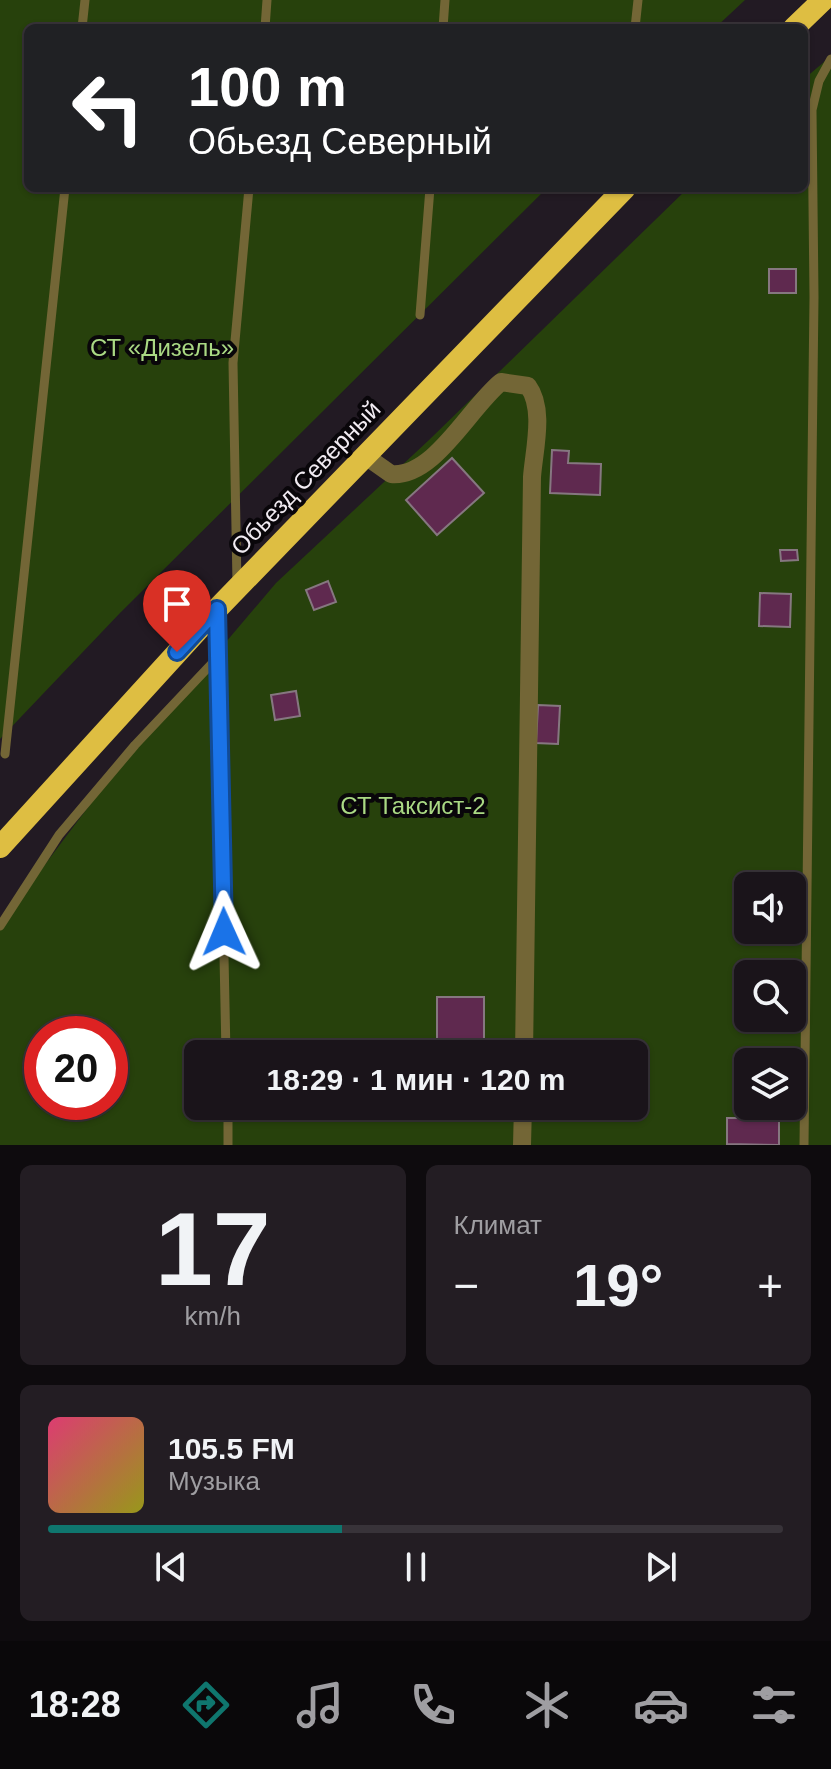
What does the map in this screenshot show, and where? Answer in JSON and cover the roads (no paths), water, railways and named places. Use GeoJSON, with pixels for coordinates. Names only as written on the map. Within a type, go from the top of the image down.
{"type":"FeatureCollection","features":[{"type":"Feature","properties":{"kind":"highway"},"geometry":{"type":"LineString","coordinates":[[798,24],[823,0]]}},
{"type":"Feature","properties":{"kind":"highway","name":"Обьезд Северный"},"geometry":{"type":"LineString","coordinates":[[0,847],[217,609],[621,192]]}},
{"type":"Feature","properties":{"kind":"street"},"geometry":{"type":"LineString","coordinates":[[364,455],[391,474],[415,472],[431,460],[484,396],[501,382],[528,386],[534,394],[524,1040]]}},
{"type":"Feature","properties":{"kind":"street"},"geometry":{"type":"LineString","coordinates":[[522,1145],[523,1120]]}},
{"type":"Feature","properties":{"kind":"lane"},"geometry":{"type":"LineString","coordinates":[[82,24],[85,0]]}},
{"type":"Feature","properties":{"kind":"lane"},"geometry":{"type":"LineString","coordinates":[[265,24],[267,0]]}},
{"type":"Feature","properties":{"kind":"lane"},"geometry":{"type":"LineString","coordinates":[[443,24],[445,0]]}},
{"type":"Feature","properties":{"kind":"lane"},"geometry":{"type":"LineString","coordinates":[[635,24],[638,0]]}},
{"type":"Feature","properties":{"kind":"lane"},"geometry":{"type":"LineString","coordinates":[[804,1145],[814,297],[812,110],[819,81],[831,59]]}},
{"type":"Feature","properties":{"kind":"lane"},"geometry":{"type":"LineString","coordinates":[[5,754],[65,192]]}},
{"type":"Feature","properties":{"kind":"lane"},"geometry":{"type":"LineString","coordinates":[[237,588],[233,363],[249,192]]}},
{"type":"Feature","properties":{"kind":"lane"},"geometry":{"type":"LineString","coordinates":[[420,315],[430,192]]}},
{"type":"Feature","properties":{"kind":"lane"},"geometry":{"type":"LineString","coordinates":[[217,609],[226,1040]]}},
{"type":"Feature","properties":{"kind":"lane"},"geometry":{"type":"LineString","coordinates":[[0,926],[59,835],[135,745],[218,657]]}},
{"type":"Feature","properties":{"kind":"lane"},"geometry":{"type":"LineString","coordinates":[[228,1120],[228,1145]]}},
{"type":"Feature","properties":{"kind":"park label","name":"СТ «Дизель»"},"geometry":{"type":"Point","coordinates":[162,348]}},
{"type":"Feature","properties":{"kind":"park label","name":"СТ Таксист-2"},"geometry":{"type":"Point","coordinates":[413,806]}}]}
